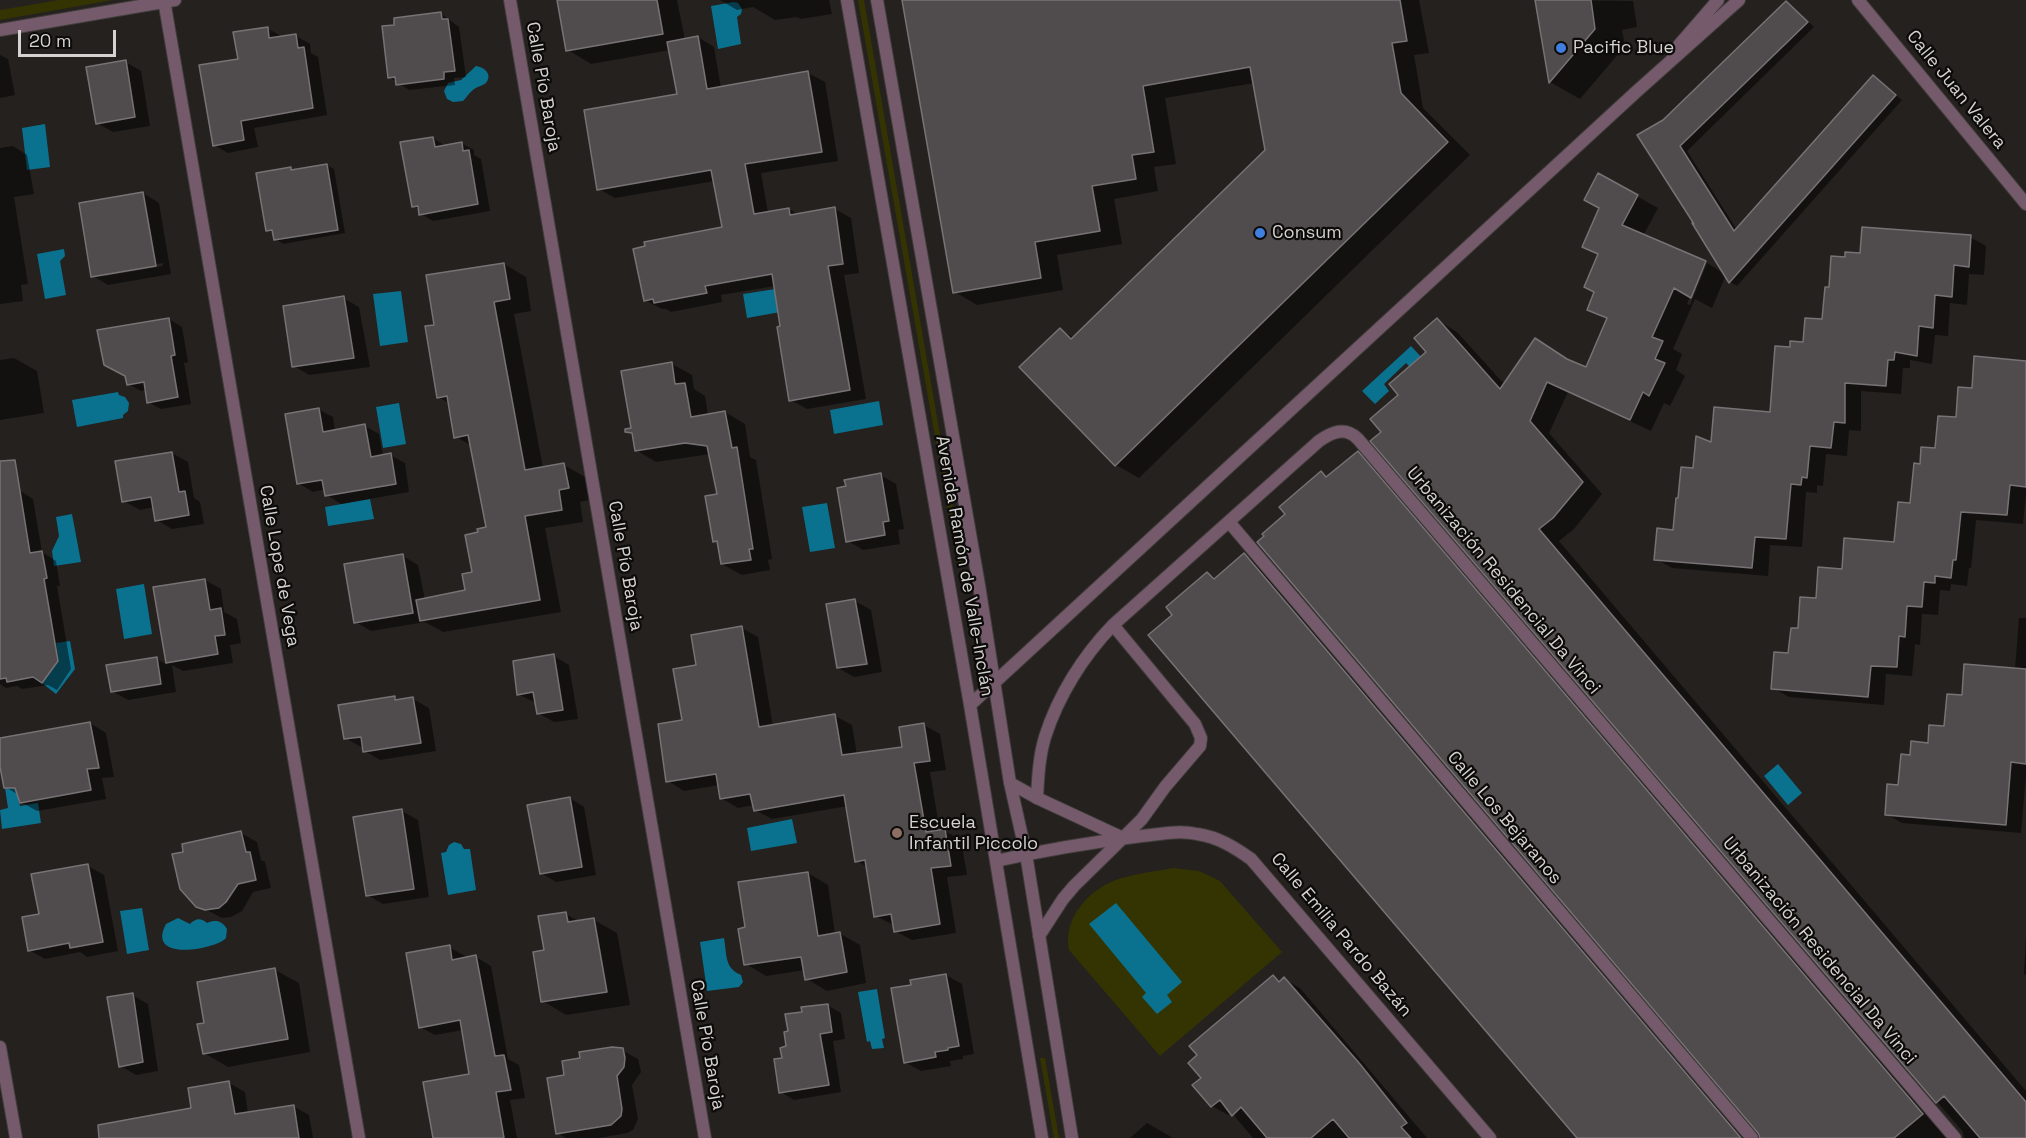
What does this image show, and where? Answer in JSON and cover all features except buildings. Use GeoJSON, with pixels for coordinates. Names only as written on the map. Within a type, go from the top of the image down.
{"type":"FeatureCollection","features":[{"type":"Feature","properties":{"kind":"street","name":"Calle Pío Baroja"},"geometry":{"type":"LineString","coordinates":[[510,0],[705,1138]]}},
{"type":"Feature","properties":{"kind":"street","name":"Avenida Ramón de Valle-Inclán"},"geometry":{"type":"LineString","coordinates":[[847,0],[970,705],[1042,1138]]}},
{"type":"Feature","properties":{"kind":"street","name":"Avenida Ramón de Valle-Inclán"},"geometry":{"type":"LineString","coordinates":[[877,0],[977,573],[1010,783],[1026,854]]}},
{"type":"Feature","properties":{"kind":"street"},"geometry":{"type":"LineString","coordinates":[[1636,92],[1718,0]]}},
{"type":"Feature","properties":{"kind":"street"},"geometry":{"type":"LineString","coordinates":[[970,705],[1739,0]]}},
{"type":"Feature","properties":{"kind":"street","name":"Calle Juan Valera"},"geometry":{"type":"LineString","coordinates":[[1858,0],[2026,204]]}},
{"type":"Feature","properties":{"kind":"street"},"geometry":{"type":"LineString","coordinates":[[0,30],[168,1]]}},
{"type":"Feature","properties":{"kind":"street","name":"Calle Lope de Vega"},"geometry":{"type":"LineString","coordinates":[[168,1],[359,1138]]}},
{"type":"Feature","properties":{"kind":"street","name":"Urbanización Residencial Da Vinci"},"geometry":{"type":"LineString","coordinates":[[1037,798],[1039,762],[1044,738],[1054,714],[1095,644],[1228,522],[1328,435],[1342,431],[1354,435],[1955,1138]]}},
{"type":"Feature","properties":{"kind":"street","name":"Calle Los Bejaranos"},"geometry":{"type":"LineString","coordinates":[[1228,522],[1752,1138]]}},
{"type":"Feature","properties":{"kind":"street"},"geometry":{"type":"LineString","coordinates":[[1039,936],[1069,892],[1142,819],[1165,787],[1200,746],[1201,738],[1195,724],[1113,626]]}},
{"type":"Feature","properties":{"kind":"street"},"geometry":{"type":"LineString","coordinates":[[1010,783],[1123,838]]}},
{"type":"Feature","properties":{"kind":"street","name":"Calle Emilia Pardo Bazán"},"geometry":{"type":"LineString","coordinates":[[996,861],[1123,838],[1171,833],[1195,833],[1212,837],[1232,846],[1251,859],[1490,1138]]}},
{"type":"Feature","properties":{"kind":"street"},"geometry":{"type":"LineString","coordinates":[[1026,854],[1072,1138]]}},
{"type":"Feature","properties":{"kind":"street"},"geometry":{"type":"LineString","coordinates":[[0,1047],[16,1138]]}},
{"type":"Feature","properties":{"kind":"shaded area"},"geometry":{"type":"Polygon","coordinates":[[[59,0],[113,0],[0,20],[0,10],[59,0]]]}},
{"type":"Feature","properties":{"kind":"shaded area"},"geometry":{"type":"Polygon","coordinates":[[[858,0],[864,0],[963,566],[958,567],[858,0]]]}},
{"type":"Feature","properties":{"kind":"shaded area"},"geometry":{"type":"Polygon","coordinates":[[[1173,868],[1199,871],[1220,881],[1282,952],[1160,1056],[1069,950],[1068,938],[1075,915],[1090,896],[1100,888],[1122,878],[1173,868]]]}},
{"type":"Feature","properties":{"kind":"shaded area"},"geometry":{"type":"Polygon","coordinates":[[[1040,1058],[1045,1058],[1059,1138],[1054,1138],[1040,1058]]]}},
{"type":"Feature","properties":{"kind":"water"},"geometry":{"type":"Polygon","coordinates":[[[738,3],[742,9],[741,14],[737,17],[741,44],[718,49],[711,6],[738,3]]]}},
{"type":"Feature","properties":{"kind":"water"},"geometry":{"type":"Polygon","coordinates":[[[476,66],[487,72],[489,77],[486,83],[474,89],[463,101],[453,102],[447,99],[444,91],[448,83],[461,80],[476,66]]]}},
{"type":"Feature","properties":{"kind":"water"},"geometry":{"type":"Polygon","coordinates":[[[45,124],[50,167],[27,170],[22,128],[45,124]]]}},
{"type":"Feature","properties":{"kind":"water"},"geometry":{"type":"Polygon","coordinates":[[[64,249],[65,256],[60,261],[66,295],[45,299],[37,254],[64,249]]]}},
{"type":"Feature","properties":{"kind":"water"},"geometry":{"type":"Polygon","coordinates":[[[782,288],[786,311],[747,318],[743,294],[782,288]]]}},
{"type":"Feature","properties":{"kind":"water"},"geometry":{"type":"Polygon","coordinates":[[[401,291],[408,342],[380,346],[373,294],[401,291]]]}},
{"type":"Feature","properties":{"kind":"water"},"geometry":{"type":"Polygon","coordinates":[[[1411,346],[1423,359],[1412,369],[1406,363],[1384,384],[1389,391],[1375,404],[1362,391],[1411,346]]]}},
{"type":"Feature","properties":{"kind":"water"},"geometry":{"type":"Polygon","coordinates":[[[118,392],[129,403],[128,411],[123,418],[77,427],[72,400],[118,392]]]}},
{"type":"Feature","properties":{"kind":"water"},"geometry":{"type":"Polygon","coordinates":[[[879,401],[883,425],[834,434],[830,410],[879,401]]]}},
{"type":"Feature","properties":{"kind":"water"},"geometry":{"type":"Polygon","coordinates":[[[399,403],[406,444],[383,448],[376,407],[399,403]]]}},
{"type":"Feature","properties":{"kind":"water"},"geometry":{"type":"Polygon","coordinates":[[[370,499],[374,519],[328,526],[325,507],[370,499]]]}},
{"type":"Feature","properties":{"kind":"water"},"geometry":{"type":"Polygon","coordinates":[[[827,503],[835,548],[810,552],[802,507],[827,503]]]}},
{"type":"Feature","properties":{"kind":"water"},"geometry":{"type":"Polygon","coordinates":[[[72,514],[81,562],[54,566],[52,551],[59,536],[56,517],[72,514]]]}},
{"type":"Feature","properties":{"kind":"water"},"geometry":{"type":"Polygon","coordinates":[[[144,584],[152,634],[124,639],[116,589],[144,584]]]}},
{"type":"Feature","properties":{"kind":"water"},"geometry":{"type":"Polygon","coordinates":[[[70,641],[75,669],[56,694],[42,683],[58,658],[56,643],[70,641]]]}},
{"type":"Feature","properties":{"kind":"water"},"geometry":{"type":"Polygon","coordinates":[[[1778,764],[1802,793],[1788,805],[1764,776],[1778,764]]]}},
{"type":"Feature","properties":{"kind":"water"},"geometry":{"type":"Polygon","coordinates":[[[15,786],[20,806],[38,803],[41,823],[2,829],[0,810],[8,808],[5,788],[15,786]]]}},
{"type":"Feature","properties":{"kind":"water"},"geometry":{"type":"Polygon","coordinates":[[[792,819],[797,843],[751,851],[747,828],[792,819]]]}},
{"type":"Feature","properties":{"kind":"water"},"geometry":{"type":"Polygon","coordinates":[[[454,842],[461,844],[464,849],[470,849],[476,890],[448,895],[441,853],[446,852],[449,845],[454,842]]]}},
{"type":"Feature","properties":{"kind":"water"},"geometry":{"type":"Polygon","coordinates":[[[1116,903],[1182,982],[1167,995],[1172,1002],[1157,1014],[1142,997],[1146,993],[1089,924],[1116,903]]]}},
{"type":"Feature","properties":{"kind":"water"},"geometry":{"type":"Polygon","coordinates":[[[142,908],[149,950],[127,954],[120,911],[142,908]]]}},
{"type":"Feature","properties":{"kind":"water"},"geometry":{"type":"Polygon","coordinates":[[[178,918],[190,924],[198,919],[207,923],[213,921],[223,924],[227,929],[226,938],[198,949],[173,948],[165,944],[162,936],[166,924],[178,918]]]}},
{"type":"Feature","properties":{"kind":"water"},"geometry":{"type":"Polygon","coordinates":[[[724,938],[729,964],[741,975],[743,982],[739,987],[707,991],[700,942],[724,938]]]}},
{"type":"Feature","properties":{"kind":"water"},"geometry":{"type":"Polygon","coordinates":[[[877,989],[885,1038],[882,1039],[884,1048],[872,1049],[870,1041],[867,1042],[858,992],[877,989]]]}},
{"type":"Feature","properties":{"kind":"place","name":"Pacific Blue"},"geometry":{"type":"Point","coordinates":[1561,48]}},
{"type":"Feature","properties":{"kind":"place","name":"Consum"},"geometry":{"type":"Point","coordinates":[1260,233]}},
{"type":"Feature","properties":{"kind":"place","name":"Escuela Infantil Piccolo"},"geometry":{"type":"Point","coordinates":[897,833]}}]}
